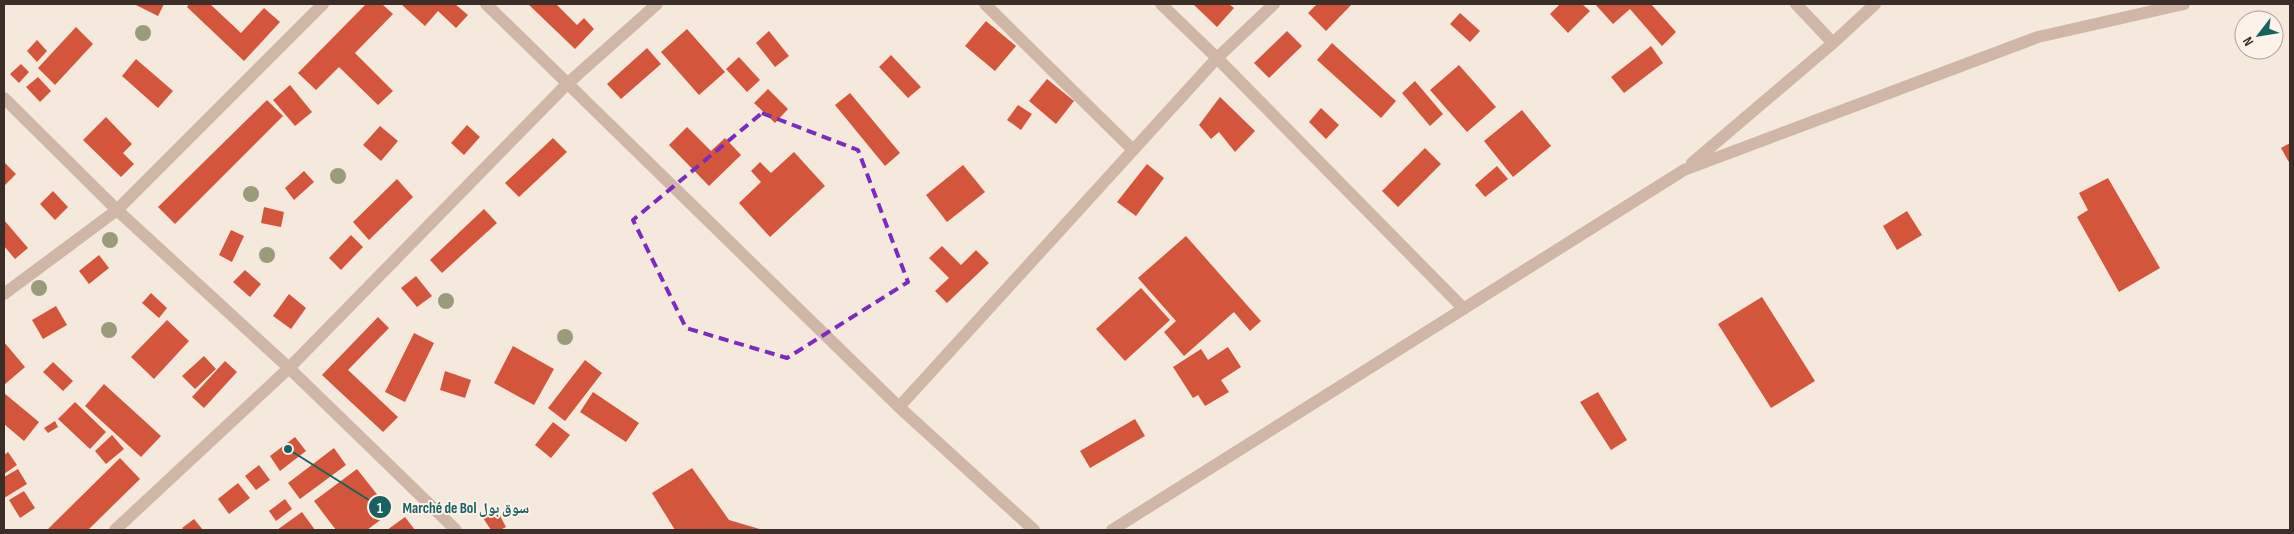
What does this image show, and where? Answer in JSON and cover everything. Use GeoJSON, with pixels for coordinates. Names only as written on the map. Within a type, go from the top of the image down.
{"type":"FeatureCollection","features":[{"type":"Feature","properties":{"kind":"street"},"geometry":{"type":"LineString","coordinates":[[4,294],[117,210],[323,4]]}},
{"type":"Feature","properties":{"kind":"street"},"geometry":{"type":"LineString","coordinates":[[486,4],[899,407],[1034,530]]}},
{"type":"Feature","properties":{"kind":"street"},"geometry":{"type":"LineString","coordinates":[[115,530],[289,368],[567,84],[657,4]]}},
{"type":"Feature","properties":{"kind":"street"},"geometry":{"type":"LineString","coordinates":[[985,4],[1133,150]]}},
{"type":"Feature","properties":{"kind":"street"},"geometry":{"type":"LineString","coordinates":[[1161,4],[1217,58],[1464,309]]}},
{"type":"Feature","properties":{"kind":"street"},"geometry":{"type":"LineString","coordinates":[[899,407],[1217,58],[1274,4]]}},
{"type":"Feature","properties":{"kind":"street"},"geometry":{"type":"LineString","coordinates":[[1796,4],[1833,43]]}},
{"type":"Feature","properties":{"kind":"street"},"geometry":{"type":"LineString","coordinates":[[1112,530],[1684,170],[1833,43],[1875,4]]}},
{"type":"Feature","properties":{"kind":"street"},"geometry":{"type":"LineString","coordinates":[[1684,170],[2038,37],[2184,4]]}},
{"type":"Feature","properties":{"kind":"street"},"geometry":{"type":"LineString","coordinates":[[4,98],[117,210],[289,368],[456,530]]}},
{"type":"Feature","properties":{"kind":"highlighted area"},"geometry":{"type":"Polygon","coordinates":[[[762,113],[858,150],[908,282],[787,358],[686,328],[633,220],[762,113]]]}},
{"type":"Feature","properties":{"kind":"building"},"geometry":{"type":"Polygon","coordinates":[[[134,4],[164,4],[158,16],[134,4]]]}},
{"type":"Feature","properties":{"kind":"building"},"geometry":{"type":"Polygon","coordinates":[[[189,4],[210,4],[241,33],[264,8],[280,22],[244,61],[187,7],[189,4]]]}},
{"type":"Feature","properties":{"kind":"building"},"geometry":{"type":"Polygon","coordinates":[[[366,4],[382,4],[393,14],[355,53],[393,91],[378,105],[339,67],[316,90],[298,73],[366,4]]]}},
{"type":"Feature","properties":{"kind":"building"},"geometry":{"type":"Polygon","coordinates":[[[401,4],[455,4],[468,15],[456,28],[438,11],[425,26],[401,4]]]}},
{"type":"Feature","properties":{"kind":"building"},"geometry":{"type":"Polygon","coordinates":[[[528,4],[556,4],[577,25],[584,18],[594,29],[575,49],[528,4]]]}},
{"type":"Feature","properties":{"kind":"building"},"geometry":{"type":"Polygon","coordinates":[[[1193,4],[1229,4],[1234,8],[1217,27],[1193,4]]]}},
{"type":"Feature","properties":{"kind":"building"},"geometry":{"type":"Polygon","coordinates":[[[1317,4],[1352,4],[1326,31],[1308,13],[1317,4]]]}},
{"type":"Feature","properties":{"kind":"building"},"geometry":{"type":"Polygon","coordinates":[[[1560,4],[1582,4],[1590,11],[1568,33],[1550,14],[1560,4]]]}},
{"type":"Feature","properties":{"kind":"building"},"geometry":{"type":"Polygon","coordinates":[[[1595,4],[1651,4],[1676,32],[1662,46],[1630,9],[1613,24],[1595,4]]]}},
{"type":"Feature","properties":{"kind":"building"},"geometry":{"type":"Polygon","coordinates":[[[1460,13],[1480,31],[1470,42],[1450,24],[1460,13]]]}},
{"type":"Feature","properties":{"kind":"building"},"geometry":{"type":"Polygon","coordinates":[[[986,21],[1016,46],[995,71],[965,46],[986,21]]]}},
{"type":"Feature","properties":{"kind":"building"},"geometry":{"type":"Polygon","coordinates":[[[76,27],[93,44],[55,85],[38,68],[76,27]]]}},
{"type":"Feature","properties":{"kind":"building"},"geometry":{"type":"Polygon","coordinates":[[[687,29],[725,72],[699,95],[661,52],[687,29]]]}},
{"type":"Feature","properties":{"kind":"building"},"geometry":{"type":"Polygon","coordinates":[[[769,31],[789,56],[775,67],[756,43],[769,31]]]}},
{"type":"Feature","properties":{"kind":"building"},"geometry":{"type":"Polygon","coordinates":[[[1287,31],[1302,46],[1269,78],[1254,63],[1287,31]]]}},
{"type":"Feature","properties":{"kind":"building"},"geometry":{"type":"Polygon","coordinates":[[[37,40],[47,51],[37,62],[27,51],[37,40]]]}},
{"type":"Feature","properties":{"kind":"building"},"geometry":{"type":"Polygon","coordinates":[[[1332,43],[1396,101],[1381,118],[1317,60],[1332,43]]]}},
{"type":"Feature","properties":{"kind":"building"},"geometry":{"type":"Polygon","coordinates":[[[1651,46],[1663,63],[1624,93],[1611,77],[1651,46]]]}},
{"type":"Feature","properties":{"kind":"building"},"geometry":{"type":"Polygon","coordinates":[[[647,48],[661,64],[621,99],[607,84],[647,48]]]}},
{"type":"Feature","properties":{"kind":"building"},"geometry":{"type":"Polygon","coordinates":[[[891,55],[921,87],[908,98],[879,67],[891,55]]]}},
{"type":"Feature","properties":{"kind":"building"},"geometry":{"type":"Polygon","coordinates":[[[739,57],[760,80],[747,92],[726,69],[739,57]]]}},
{"type":"Feature","properties":{"kind":"building"},"geometry":{"type":"Polygon","coordinates":[[[136,59],[173,91],[158,108],[122,76],[136,59]]]}},
{"type":"Feature","properties":{"kind":"building"},"geometry":{"type":"Polygon","coordinates":[[[21,64],[29,72],[19,83],[10,74],[21,64]]]}},
{"type":"Feature","properties":{"kind":"building"},"geometry":{"type":"Polygon","coordinates":[[[1459,65],[1496,107],[1467,132],[1430,90],[1459,65]]]}},
{"type":"Feature","properties":{"kind":"building"},"geometry":{"type":"Polygon","coordinates":[[[38,77],[51,91],[40,102],[26,87],[38,77]]]}},
{"type":"Feature","properties":{"kind":"building"},"geometry":{"type":"Polygon","coordinates":[[[1047,79],[1074,101],[1056,124],[1029,101],[1047,79]]]}},
{"type":"Feature","properties":{"kind":"building"},"geometry":{"type":"Polygon","coordinates":[[[1415,81],[1443,114],[1430,126],[1402,93],[1415,81]]]}},
{"type":"Feature","properties":{"kind":"building"},"geometry":{"type":"Polygon","coordinates":[[[290,85],[312,112],[295,126],[273,100],[290,85]]]}},
{"type":"Feature","properties":{"kind":"building"},"geometry":{"type":"Polygon","coordinates":[[[768,89],[788,109],[775,123],[754,103],[768,89]]]}},
{"type":"Feature","properties":{"kind":"building"},"geometry":{"type":"Polygon","coordinates":[[[850,93],[900,153],[885,166],[835,105],[850,93]]]}},
{"type":"Feature","properties":{"kind":"building"},"geometry":{"type":"Polygon","coordinates":[[[1220,97],[1255,131],[1235,152],[1219,132],[1211,139],[1199,125],[1220,97]]]}},
{"type":"Feature","properties":{"kind":"building"},"geometry":{"type":"Polygon","coordinates":[[[267,100],[283,116],[175,224],[158,207],[267,100]]]}},
{"type":"Feature","properties":{"kind":"building"},"geometry":{"type":"Polygon","coordinates":[[[1018,105],[1032,114],[1021,130],[1007,120],[1018,105]]]}},
{"type":"Feature","properties":{"kind":"building"},"geometry":{"type":"Polygon","coordinates":[[[1321,108],[1339,125],[1326,139],[1309,122],[1321,108]]]}},
{"type":"Feature","properties":{"kind":"building"},"geometry":{"type":"Polygon","coordinates":[[[1522,110],[1551,146],[1513,177],[1484,141],[1522,110]]]}},
{"type":"Feature","properties":{"kind":"building"},"geometry":{"type":"Polygon","coordinates":[[[106,117],[132,144],[123,153],[134,164],[121,177],[83,140],[106,117]]]}},
{"type":"Feature","properties":{"kind":"building"},"geometry":{"type":"Polygon","coordinates":[[[467,125],[480,137],[464,155],[451,143],[467,125]]]}},
{"type":"Feature","properties":{"kind":"building"},"geometry":{"type":"Polygon","coordinates":[[[380,126],[398,141],[381,161],[363,145],[380,126]]]}},
{"type":"Feature","properties":{"kind":"building"},"geometry":{"type":"Polygon","coordinates":[[[687,127],[711,151],[725,138],[741,155],[709,186],[669,145],[687,127]]]}},
{"type":"Feature","properties":{"kind":"building"},"geometry":{"type":"Polygon","coordinates":[[[553,138],[567,152],[519,197],[505,183],[553,138]]]}},
{"type":"Feature","properties":{"kind":"building"},"geometry":{"type":"Polygon","coordinates":[[[2290,143],[2290,164],[2281,148],[2290,143]]]}},
{"type":"Feature","properties":{"kind":"building"},"geometry":{"type":"Polygon","coordinates":[[[1425,148],[1441,164],[1398,207],[1382,191],[1425,148]]]}},
{"type":"Feature","properties":{"kind":"building"},"geometry":{"type":"Polygon","coordinates":[[[794,152],[825,186],[770,237],[739,203],[761,182],[751,171],[760,162],[771,173],[794,152]]]}},
{"type":"Feature","properties":{"kind":"building"},"geometry":{"type":"Polygon","coordinates":[[[4,162],[16,174],[4,186],[4,162]]]}},
{"type":"Feature","properties":{"kind":"building"},"geometry":{"type":"Polygon","coordinates":[[[1147,164],[1164,178],[1136,216],[1117,202],[1147,164]]]}},
{"type":"Feature","properties":{"kind":"building"},"geometry":{"type":"Polygon","coordinates":[[[963,165],[985,192],[947,222],[926,195],[963,165]]]}},
{"type":"Feature","properties":{"kind":"building"},"geometry":{"type":"Polygon","coordinates":[[[1497,166],[1508,179],[1485,197],[1475,185],[1497,166]]]}},
{"type":"Feature","properties":{"kind":"building"},"geometry":{"type":"Polygon","coordinates":[[[304,171],[314,182],[294,200],[285,188],[304,171]]]}},
{"type":"Feature","properties":{"kind":"building"},"geometry":{"type":"Polygon","coordinates":[[[2108,178],[2160,268],[2119,292],[2077,217],[2088,210],[2079,193],[2108,178]]]}},
{"type":"Feature","properties":{"kind":"building"},"geometry":{"type":"Polygon","coordinates":[[[397,179],[413,197],[369,240],[353,222],[397,179]]]}},
{"type":"Feature","properties":{"kind":"building"},"geometry":{"type":"Polygon","coordinates":[[[53,191],[68,207],[55,220],[40,204],[53,191]]]}},
{"type":"Feature","properties":{"kind":"building"},"geometry":{"type":"Polygon","coordinates":[[[264,207],[284,212],[281,227],[261,223],[264,207]]]}},
{"type":"Feature","properties":{"kind":"building"},"geometry":{"type":"Polygon","coordinates":[[[484,209],[497,223],[442,273],[430,260],[484,209]]]}},
{"type":"Feature","properties":{"kind":"building"},"geometry":{"type":"Polygon","coordinates":[[[1907,211],[1922,235],[1897,250],[1883,226],[1907,211]]]}},
{"type":"Feature","properties":{"kind":"building"},"geometry":{"type":"Polygon","coordinates":[[[4,220],[28,248],[15,259],[4,246],[4,220]]]}},
{"type":"Feature","properties":{"kind":"building"},"geometry":{"type":"Polygon","coordinates":[[[231,230],[244,236],[232,262],[219,255],[231,230]]]}},
{"type":"Feature","properties":{"kind":"building"},"geometry":{"type":"Polygon","coordinates":[[[351,235],[363,247],[341,270],[329,258],[351,235]]]}},
{"type":"Feature","properties":{"kind":"building"},"geometry":{"type":"Polygon","coordinates":[[[1186,236],[1261,321],[1250,331],[1234,312],[1184,356],[1164,332],[1176,321],[1138,278],[1186,236]]]}},
{"type":"Feature","properties":{"kind":"building"},"geometry":{"type":"Polygon","coordinates":[[[942,246],[961,265],[976,250],[989,263],[947,303],[935,291],[949,278],[929,258],[942,246]]]}},
{"type":"Feature","properties":{"kind":"building"},"geometry":{"type":"Polygon","coordinates":[[[99,255],[109,268],[89,284],[79,271],[99,255]]]}},
{"type":"Feature","properties":{"kind":"building"},"geometry":{"type":"Polygon","coordinates":[[[245,270],[261,284],[250,297],[233,282],[245,270]]]}},
{"type":"Feature","properties":{"kind":"building"},"geometry":{"type":"Polygon","coordinates":[[[416,276],[432,296],[417,307],[401,288],[416,276]]]}},
{"type":"Feature","properties":{"kind":"building"},"geometry":{"type":"Polygon","coordinates":[[[1141,288],[1170,320],[1125,361],[1096,329],[1141,288]]]}},
{"type":"Feature","properties":{"kind":"building"},"geometry":{"type":"Polygon","coordinates":[[[151,293],[167,308],[159,318],[142,303],[151,293]]]}},
{"type":"Feature","properties":{"kind":"building"},"geometry":{"type":"Polygon","coordinates":[[[289,294],[306,308],[291,329],[273,316],[289,294]]]}},
{"type":"Feature","properties":{"kind":"building"},"geometry":{"type":"Polygon","coordinates":[[[1762,297],[1815,381],[1771,408],[1718,324],[1762,297]]]}},
{"type":"Feature","properties":{"kind":"building"},"geometry":{"type":"Polygon","coordinates":[[[56,306],[67,325],[43,339],[32,320],[56,306]]]}},
{"type":"Feature","properties":{"kind":"building"},"geometry":{"type":"Polygon","coordinates":[[[378,317],[389,328],[348,370],[398,417],[383,432],[322,375],[378,317]]]}},
{"type":"Feature","properties":{"kind":"building"},"geometry":{"type":"Polygon","coordinates":[[[167,320],[189,341],[154,379],[131,357],[167,320]]]}},
{"type":"Feature","properties":{"kind":"building"},"geometry":{"type":"Polygon","coordinates":[[[414,333],[434,343],[405,402],[385,392],[414,333]]]}},
{"type":"Feature","properties":{"kind":"building"},"geometry":{"type":"Polygon","coordinates":[[[4,342],[25,367],[4,385],[4,342]]]}},
{"type":"Feature","properties":{"kind":"building"},"geometry":{"type":"Polygon","coordinates":[[[513,346],[554,369],[534,405],[494,383],[513,346]]]}},
{"type":"Feature","properties":{"kind":"building"},"geometry":{"type":"Polygon","coordinates":[[[1228,347],[1241,367],[1221,380],[1229,392],[1205,406],[1198,395],[1193,398],[1173,367],[1201,349],[1208,360],[1228,347]]]}},
{"type":"Feature","properties":{"kind":"building"},"geometry":{"type":"Polygon","coordinates":[[[204,356],[216,369],[195,389],[182,376],[204,356]]]}},
{"type":"Feature","properties":{"kind":"building"},"geometry":{"type":"Polygon","coordinates":[[[585,360],[602,373],[565,421],[548,408],[585,360]]]}},
{"type":"Feature","properties":{"kind":"building"},"geometry":{"type":"Polygon","coordinates":[[[225,361],[237,372],[204,408],[192,397],[225,361]]]}},
{"type":"Feature","properties":{"kind":"building"},"geometry":{"type":"Polygon","coordinates":[[[53,362],[73,381],[63,391],[43,372],[53,362]]]}},
{"type":"Feature","properties":{"kind":"building"},"geometry":{"type":"Polygon","coordinates":[[[445,371],[471,380],[465,398],[440,390],[445,371]]]}},
{"type":"Feature","properties":{"kind":"building"},"geometry":{"type":"Polygon","coordinates":[[[104,384],[161,436],[141,457],[85,406],[104,384]]]}},
{"type":"Feature","properties":{"kind":"building"},"geometry":{"type":"Polygon","coordinates":[[[593,392],[639,423],[626,442],[580,412],[593,392]]]}},
{"type":"Feature","properties":{"kind":"building"},"geometry":{"type":"Polygon","coordinates":[[[1598,392],[1627,440],[1611,450],[1580,402],[1598,392]]]}},
{"type":"Feature","properties":{"kind":"building"},"geometry":{"type":"Polygon","coordinates":[[[4,393],[39,422],[24,441],[4,424],[4,393]]]}},
{"type":"Feature","properties":{"kind":"building"},"geometry":{"type":"Polygon","coordinates":[[[75,402],[106,432],[90,449],[58,419],[75,402]]]}},
{"type":"Feature","properties":{"kind":"building"},"geometry":{"type":"Polygon","coordinates":[[[1135,419],[1145,436],[1090,468],[1080,451],[1135,419]]]}},
{"type":"Feature","properties":{"kind":"building"},"geometry":{"type":"Polygon","coordinates":[[[55,421],[58,427],[48,433],[44,428],[55,421]]]}},
{"type":"Feature","properties":{"kind":"building"},"geometry":{"type":"Polygon","coordinates":[[[553,422],[570,435],[551,458],[535,445],[553,422]]]}},
{"type":"Feature","properties":{"kind":"building"},"geometry":{"type":"Polygon","coordinates":[[[112,435],[124,449],[106,464],[95,451],[112,435]]]}},
{"type":"Feature","properties":{"kind":"building"},"geometry":{"type":"Polygon","coordinates":[[[295,437],[306,451],[280,471],[270,456],[295,437]]]}},
{"type":"Feature","properties":{"kind":"building"},"geometry":{"type":"Polygon","coordinates":[[[334,448],[346,465],[300,499],[288,483],[334,448]]]}},
{"type":"Feature","properties":{"kind":"building"},"geometry":{"type":"Polygon","coordinates":[[[8,452],[17,465],[4,474],[4,455],[8,452]]]}},
{"type":"Feature","properties":{"kind":"building"},"geometry":{"type":"Polygon","coordinates":[[[120,458],[140,479],[88,530],[47,530],[120,458]]]}},
{"type":"Feature","properties":{"kind":"building"},"geometry":{"type":"Polygon","coordinates":[[[259,465],[270,480],[256,490],[245,476],[259,465]]]}},
{"type":"Feature","properties":{"kind":"building"},"geometry":{"type":"Polygon","coordinates":[[[692,468],[729,520],[763,530],[675,530],[652,493],[692,468]]]}},
{"type":"Feature","properties":{"kind":"building"},"geometry":{"type":"Polygon","coordinates":[[[18,469],[27,484],[4,498],[4,477],[18,469]]]}},
{"type":"Feature","properties":{"kind":"building"},"geometry":{"type":"Polygon","coordinates":[[[357,469],[391,512],[367,530],[336,530],[314,501],[357,469]]]}},
{"type":"Feature","properties":{"kind":"building"},"geometry":{"type":"Polygon","coordinates":[[[238,483],[250,498],[229,514],[218,499],[238,483]]]}},
{"type":"Feature","properties":{"kind":"building"},"geometry":{"type":"Polygon","coordinates":[[[24,491],[35,508],[20,518],[9,500],[24,491]]]}},
{"type":"Feature","properties":{"kind":"building"},"geometry":{"type":"Polygon","coordinates":[[[285,499],[292,509],[276,521],[269,511],[285,499]]]}},
{"type":"Feature","properties":{"kind":"building"},"geometry":{"type":"Polygon","coordinates":[[[497,510],[506,527],[500,530],[491,530],[483,518],[497,510]]]}},
{"type":"Feature","properties":{"kind":"building"},"geometry":{"type":"Polygon","coordinates":[[[302,512],[315,530],[277,530],[302,512]]]}},
{"type":"Feature","properties":{"kind":"building"},"geometry":{"type":"Polygon","coordinates":[[[405,517],[415,530],[387,530],[405,517]]]}},
{"type":"Feature","properties":{"kind":"building"},"geometry":{"type":"Polygon","coordinates":[[[194,519],[203,530],[184,530],[182,528],[194,519]]]}},
{"type":"Feature","properties":{"kind":"place","name":"Marché de Bol سوق بول"},"geometry":{"type":"Point","coordinates":[288,449]}}]}
